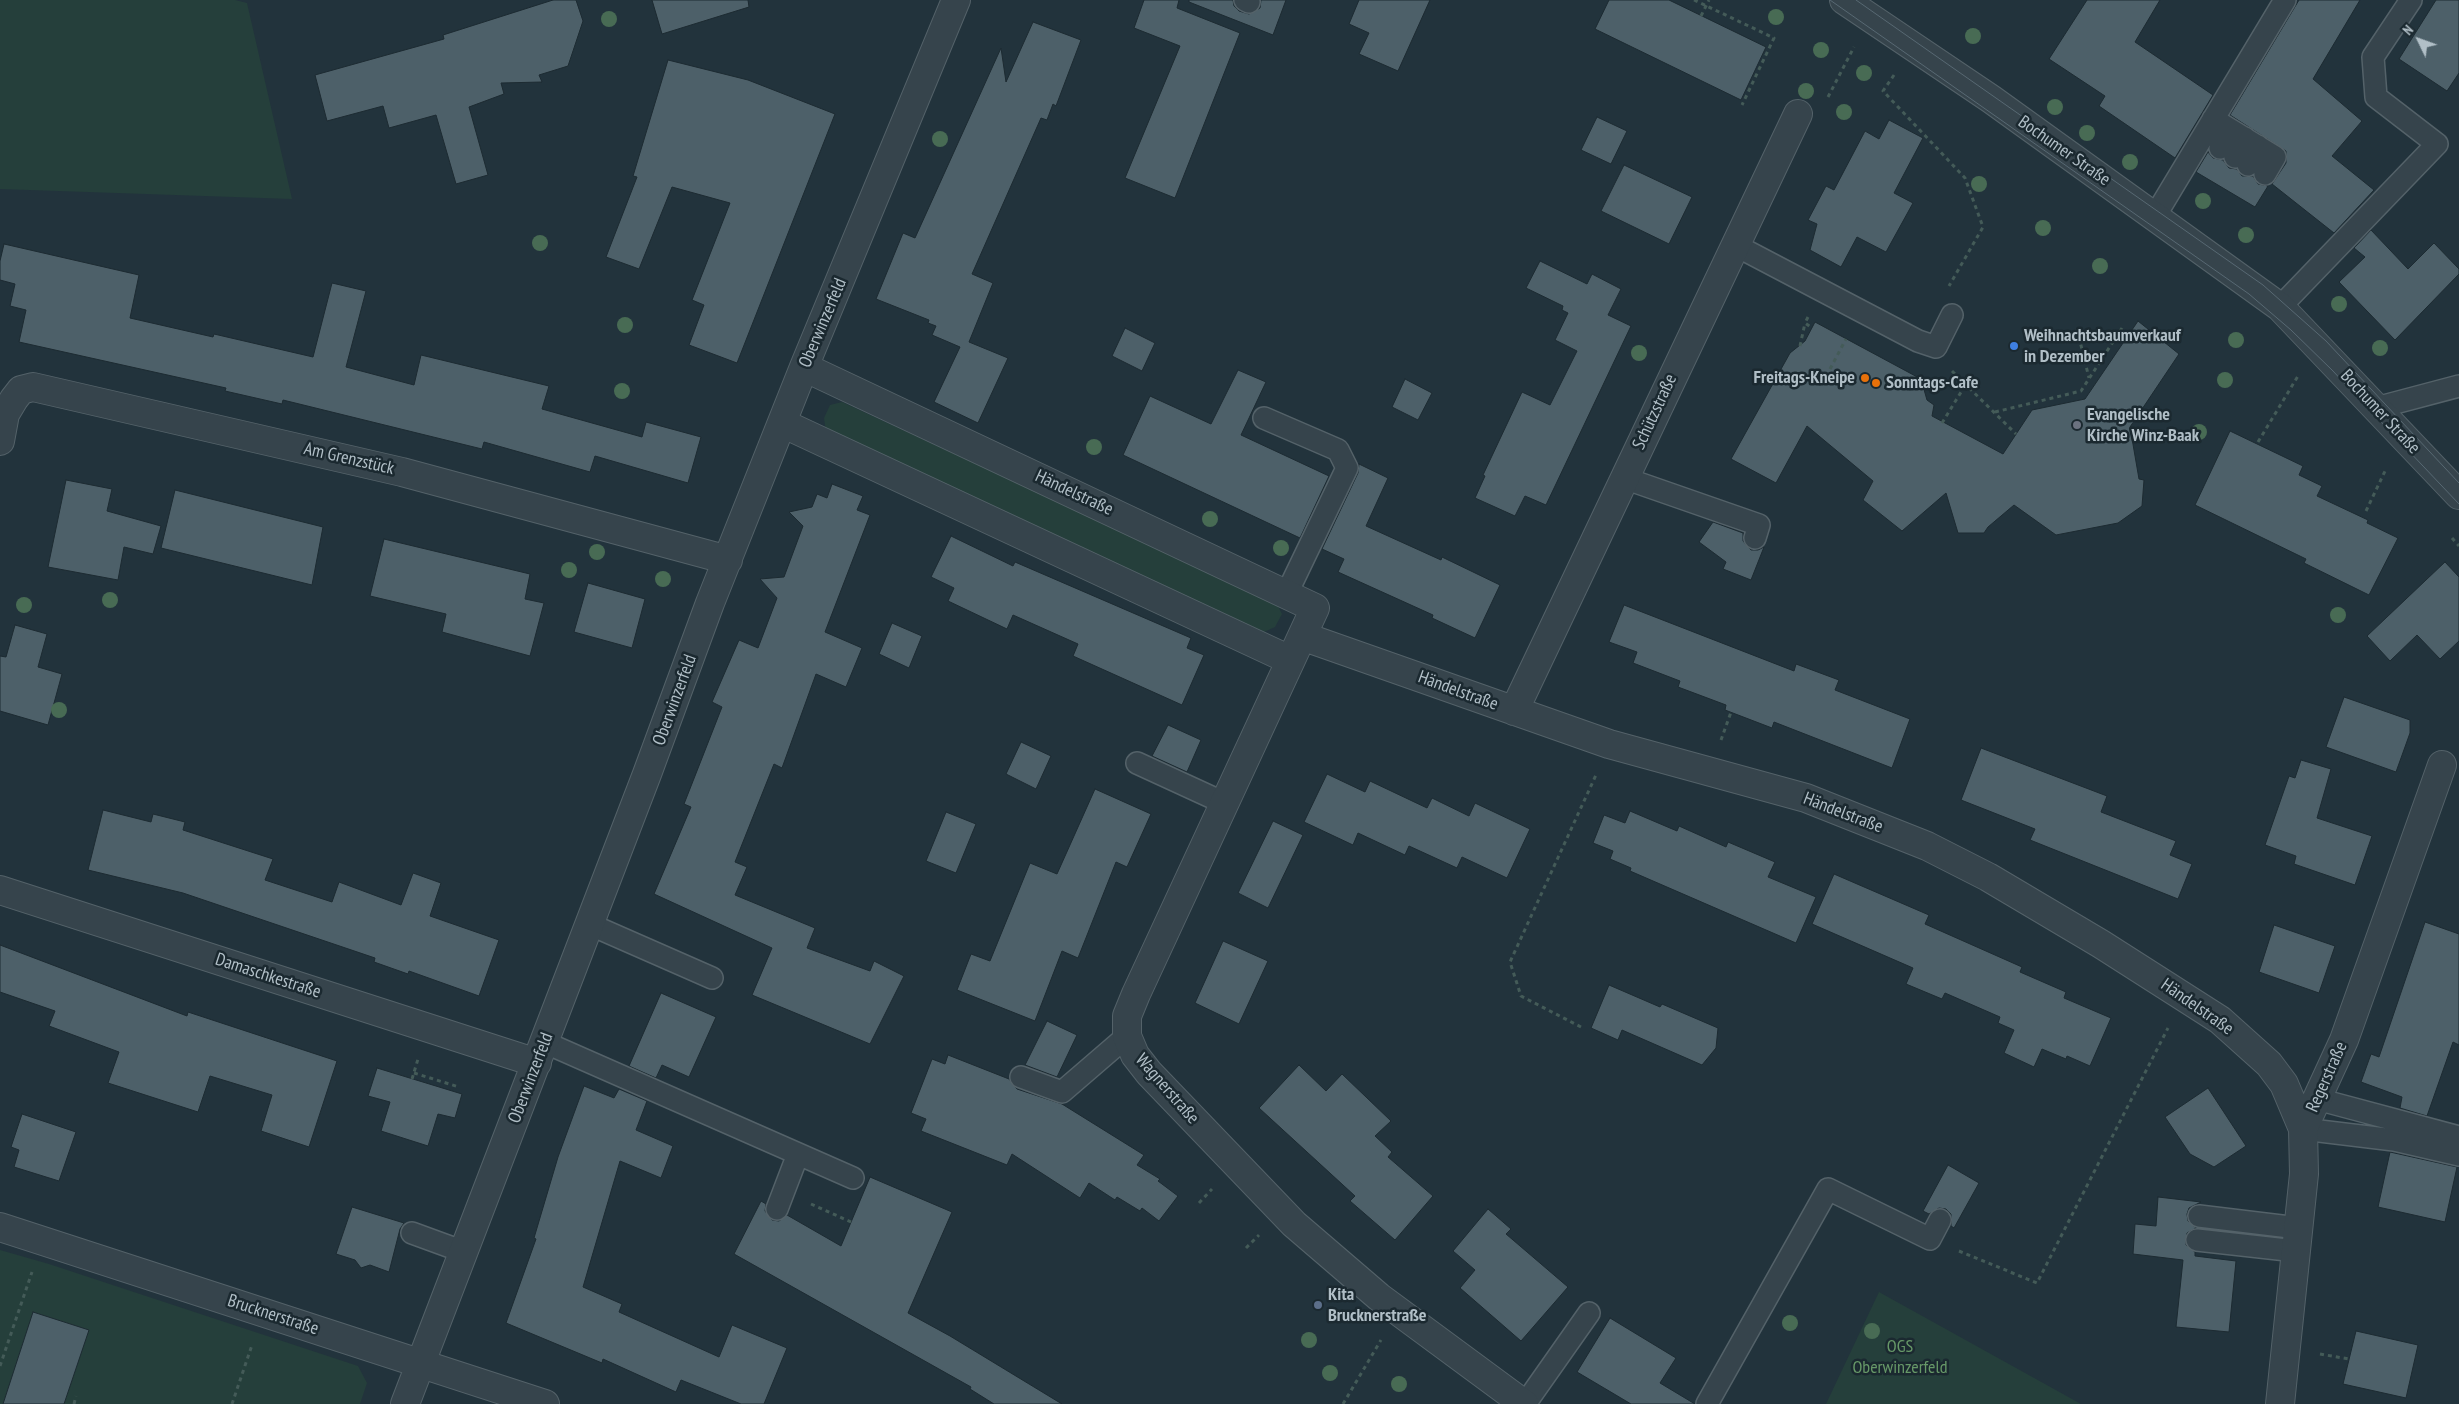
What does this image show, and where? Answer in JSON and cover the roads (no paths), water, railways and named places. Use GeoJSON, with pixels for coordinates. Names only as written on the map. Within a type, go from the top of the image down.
{"type":"FeatureCollection","features":[{"type":"Feature","properties":{"kind":"street","name":"Oberwinzerfeld"},"geometry":{"type":"LineString","coordinates":[[405,1404],[421,1364],[430,1334],[464,1252],[728,560],[804,367],[956,0]]}},
{"type":"Feature","properties":{"kind":"street","name":"Bochumer Straße"},"geometry":{"type":"LineString","coordinates":[[1844,0],[1928,55],[2280,307],[2459,495]]}},
{"type":"Feature","properties":{"kind":"street","name":"Schützstraße"},"geometry":{"type":"LineString","coordinates":[[1514,711],[1798,114]]}},
{"type":"Feature","properties":{"kind":"street","name":"Händelstraße"},"geometry":{"type":"LineString","coordinates":[[804,367],[1287,593],[1315,608],[1290,660]]}},
{"type":"Feature","properties":{"kind":"street","name":"Am Grenzstück"},"geometry":{"type":"LineString","coordinates":[[0,441],[5,414],[14,399],[21,390],[33,387],[383,467],[728,560]]}},
{"type":"Feature","properties":{"kind":"street"},"geometry":{"type":"LineString","coordinates":[[782,423],[1290,660]]}},
{"type":"Feature","properties":{"kind":"street","name":"Händelstraße"},"geometry":{"type":"LineString","coordinates":[[1302,636],[1610,744],[1806,798],[1927,846],[1996,882],[2184,996],[2220,1020],[2269,1064],[2284,1084],[2303,1129]]}},
{"type":"Feature","properties":{"kind":"street","name":"Wagnerstraße"},"geometry":{"type":"LineString","coordinates":[[1290,660],[1136,994],[1127,1016],[1127,1036],[1135,1055],[1149,1073],[1294,1224],[1379,1297],[1525,1404]]}},
{"type":"Feature","properties":{"kind":"street","name":"Regerstraße"},"geometry":{"type":"LineString","coordinates":[[2280,1404],[2304,1174],[2303,1129],[2344,1040],[2442,765]]}},
{"type":"Feature","properties":{"kind":"street","name":"Damaschkestraße"},"geometry":{"type":"LineString","coordinates":[[0,890],[540,1052]]}},
{"type":"Feature","properties":{"kind":"street","name":"Brucknerstraße"},"geometry":{"type":"LineString","coordinates":[[0,1227],[545,1404]]}},
{"type":"Feature","properties":{"kind":"lane"},"geometry":{"type":"LineString","coordinates":[[2155,216],[2239,147],[2285,0]]}},
{"type":"Feature","properties":{"kind":"lane"},"geometry":{"type":"LineString","coordinates":[[2280,307],[2437,144],[2376,97],[2373,58],[2411,0]]}},
{"type":"Feature","properties":{"kind":"lane"},"geometry":{"type":"LineString","coordinates":[[1735,244],[1918,341],[1936,347],[1952,315]]}},
{"type":"Feature","properties":{"kind":"lane"},"geometry":{"type":"LineString","coordinates":[[2376,408],[2459,385]]}},
{"type":"Feature","properties":{"kind":"lane"},"geometry":{"type":"LineString","coordinates":[[1264,418],[1338,450],[1346,468],[1287,593]]}},
{"type":"Feature","properties":{"kind":"lane"},"geometry":{"type":"LineString","coordinates":[[1624,478],[1759,525],[1755,538]]}},
{"type":"Feature","properties":{"kind":"lane"},"geometry":{"type":"LineString","coordinates":[[1136,763],[1224,802]]}},
{"type":"Feature","properties":{"kind":"lane"},"geometry":{"type":"LineString","coordinates":[[589,924],[712,978]]}},
{"type":"Feature","properties":{"kind":"lane"},"geometry":{"type":"LineString","coordinates":[[1021,1077],[1062,1092],[1127,1036]]}},
{"type":"Feature","properties":{"kind":"lane"},"geometry":{"type":"LineString","coordinates":[[540,1052],[798,1154],[853,1178]]}},
{"type":"Feature","properties":{"kind":"lane"},"geometry":{"type":"LineString","coordinates":[[2317,1099],[2459,1137]]}},
{"type":"Feature","properties":{"kind":"lane"},"geometry":{"type":"LineString","coordinates":[[2303,1129],[2394,1140],[2459,1156]]}},
{"type":"Feature","properties":{"kind":"lane"},"geometry":{"type":"LineString","coordinates":[[780,1200],[798,1154]]}},
{"type":"Feature","properties":{"kind":"lane"},"geometry":{"type":"LineString","coordinates":[[1711,1390],[1828,1189],[1930,1239],[1940,1220]]}},
{"type":"Feature","properties":{"kind":"lane"},"geometry":{"type":"LineString","coordinates":[[2199,1216],[2297,1240]]}},
{"type":"Feature","properties":{"kind":"lane"},"geometry":{"type":"LineString","coordinates":[[412,1233],[464,1252]]}},
{"type":"Feature","properties":{"kind":"lane"},"geometry":{"type":"LineString","coordinates":[[2197,1240],[2297,1240]]}},
{"type":"Feature","properties":{"kind":"lane"},"geometry":{"type":"LineString","coordinates":[[1525,1404],[1589,1313]]}},
{"type":"Feature","properties":{"kind":"tram line"},"geometry":{"type":"LineString","coordinates":[[1830,0],[2249,294],[2291,330],[2332,370],[2459,504]]}},
{"type":"Feature","properties":{"kind":"tram line"},"geometry":{"type":"LineString","coordinates":[[1856,0],[2263,285],[2326,341],[2459,483]]}},
{"type":"Feature","properties":{"kind":"place","name":"Weihnachtsbaumverkauf in Dezember"},"geometry":{"type":"Point","coordinates":[2014,346]}},
{"type":"Feature","properties":{"kind":"place","name":"Freitags-Kneipe"},"geometry":{"type":"Point","coordinates":[1865,378]}},
{"type":"Feature","properties":{"kind":"place","name":"Sonntags-Cafe"},"geometry":{"type":"Point","coordinates":[1876,383]}},
{"type":"Feature","properties":{"kind":"place","name":"Evangelische Kirche Winz-Baak"},"geometry":{"type":"Point","coordinates":[2077,425]}},
{"type":"Feature","properties":{"kind":"place","name":"Kita Brucknerstraße"},"geometry":{"type":"Point","coordinates":[1318,1305]}},
{"type":"Feature","properties":{"kind":"park label","name":"OGS Oberwinzerfeld"},"geometry":{"type":"Point","coordinates":[1900,1357]}}]}
